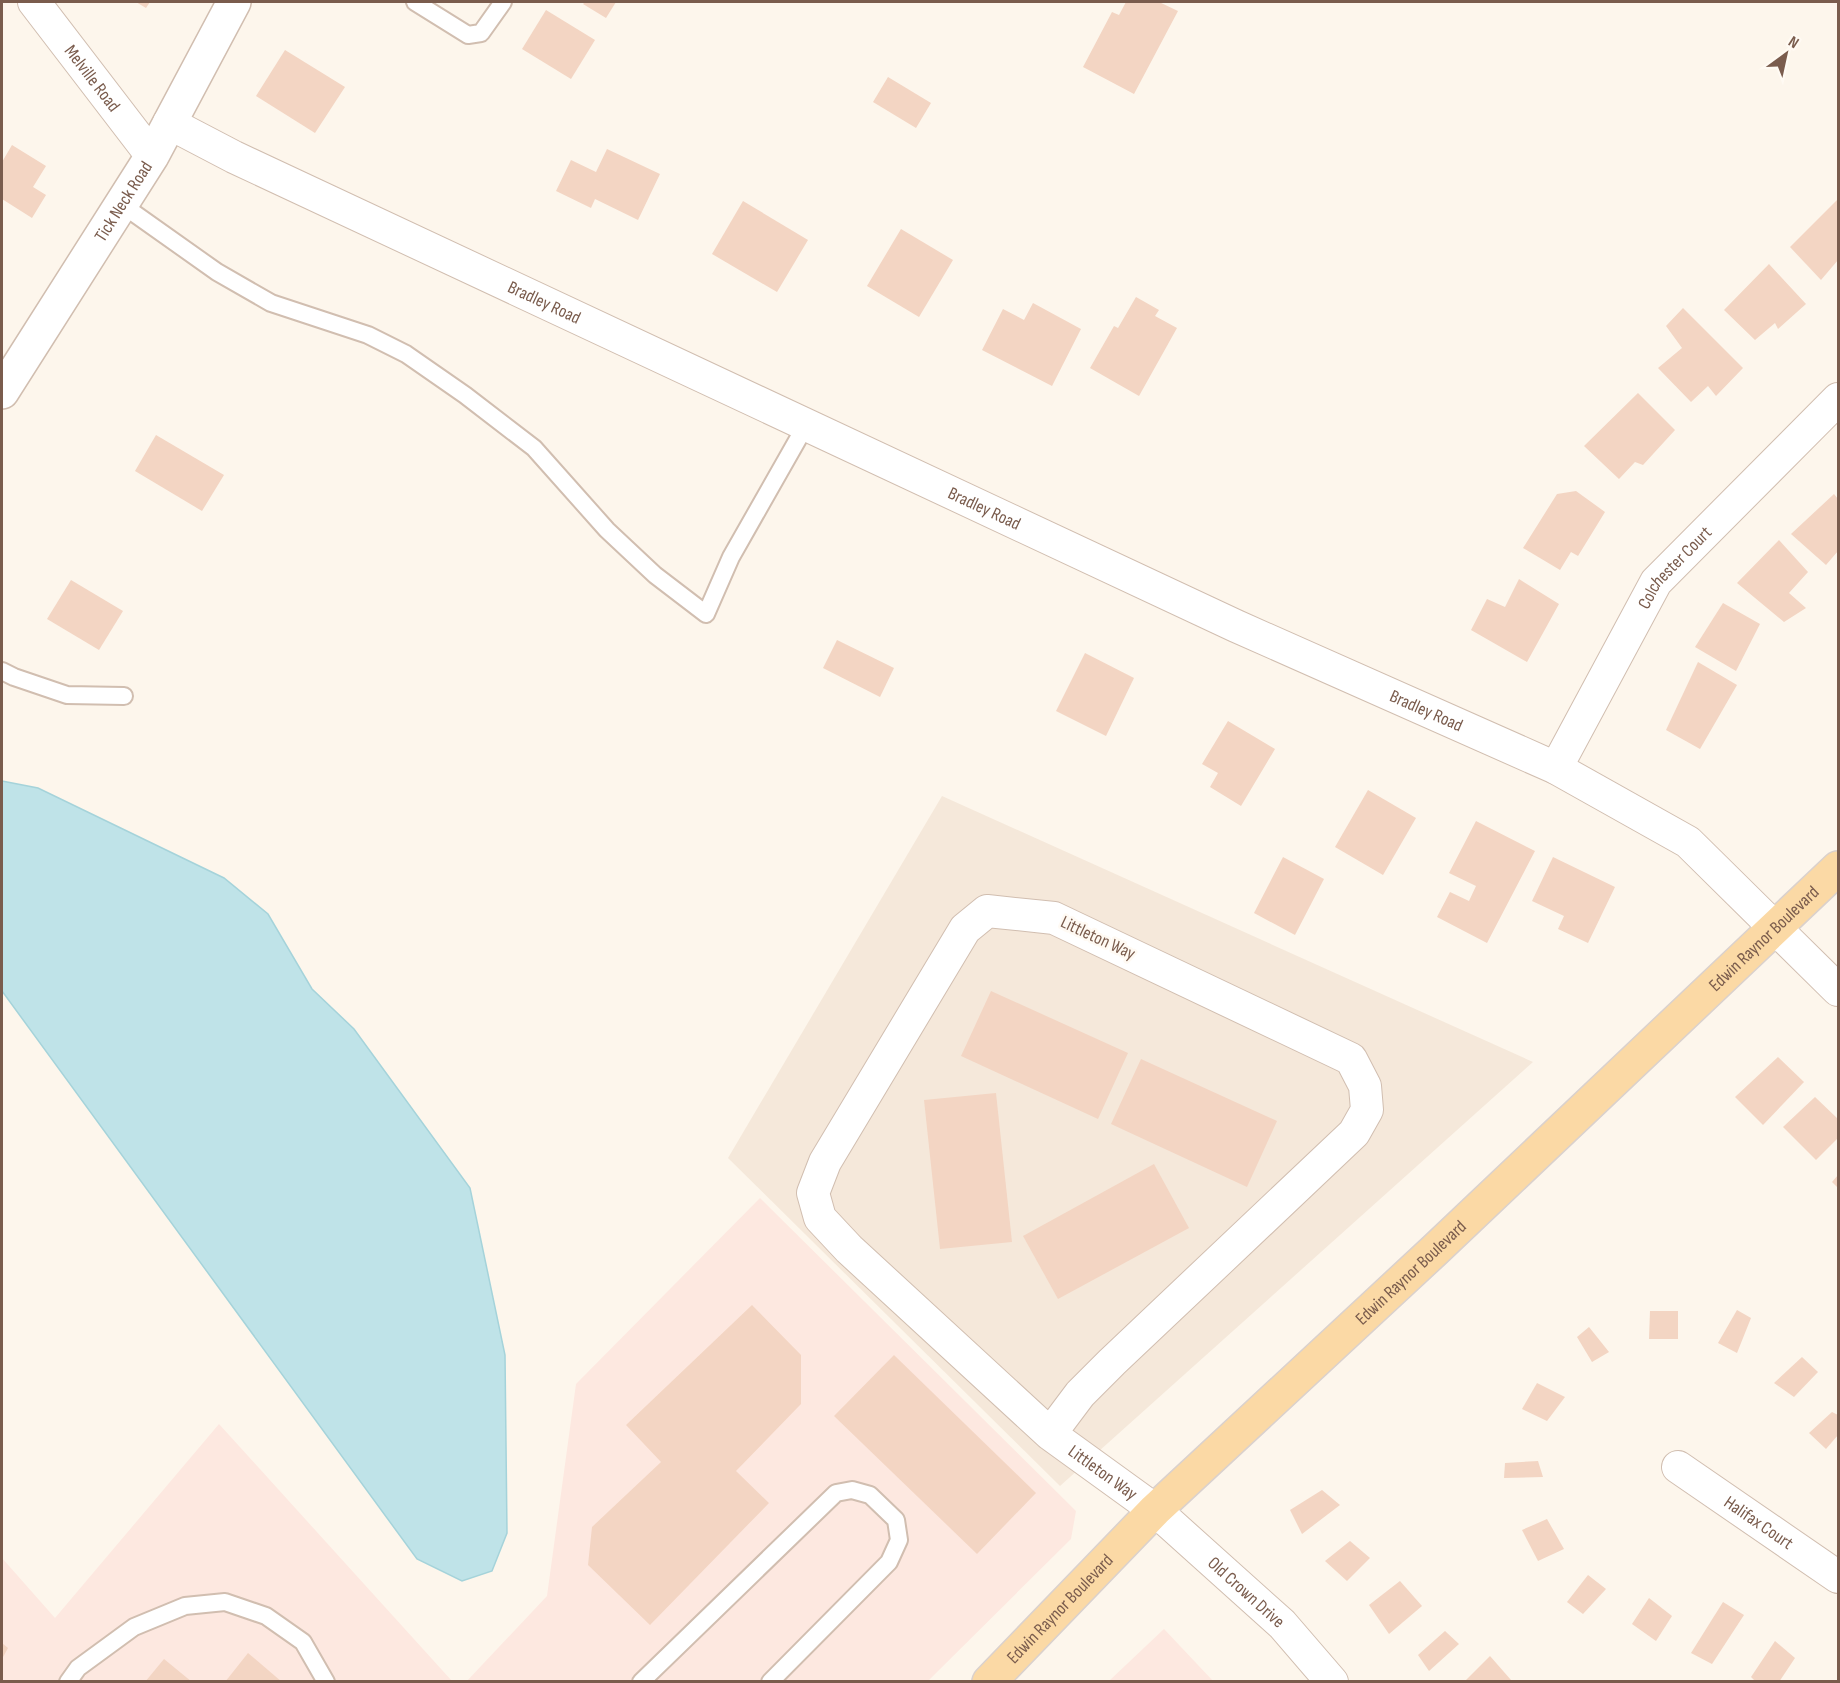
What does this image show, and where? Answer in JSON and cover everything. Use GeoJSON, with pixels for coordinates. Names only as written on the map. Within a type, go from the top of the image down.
{"type":"FeatureCollection","features":[{"type":"Feature","properties":{"kind":"main road","name":"Edwin Raynor Boulevard"},"geometry":{"type":"LineString","coordinates":[[989,1682],[1155,1510],[1839,868]]}},
{"type":"Feature","properties":{"kind":"street","name":"Melville Road"},"geometry":{"type":"LineString","coordinates":[[34,2],[152,156]]}},
{"type":"Feature","properties":{"kind":"street","name":"Tick Neck Road"},"geometry":{"type":"LineString","coordinates":[[2,392],[152,156],[234,2]]}},
{"type":"Feature","properties":{"kind":"street","name":"Bradley Road"},"geometry":{"type":"LineString","coordinates":[[169,123],[234,158],[1236,626],[1556,768],[1688,842],[1839,990]]}},
{"type":"Feature","properties":{"kind":"street","name":"Colchester Court"},"geometry":{"type":"LineString","coordinates":[[1556,768],[1656,582],[1839,399]]}},
{"type":"Feature","properties":{"kind":"street","name":"Littleton Way"},"geometry":{"type":"LineString","coordinates":[[1050,1434],[1080,1394],[1112,1362],[1354,1133],[1367,1110],[1365,1086],[1351,1059],[1054,918],[987,911],[965,929],[825,1162],[813,1193],[820,1218],[849,1249],[1050,1434],[1155,1510]]}},
{"type":"Feature","properties":{"kind":"street","name":"Halifax Court"},"geometry":{"type":"LineString","coordinates":[[1678,1467],[1839,1577]]}},
{"type":"Feature","properties":{"kind":"street","name":"Old Crown Drive"},"geometry":{"type":"LineString","coordinates":[[1155,1510],[1282,1624],[1332,1682]]}},
{"type":"Feature","properties":{"kind":"lane"},"geometry":{"type":"LineString","coordinates":[[416,2],[468,35],[482,33],[503,2]]}},
{"type":"Feature","properties":{"kind":"lane"},"geometry":{"type":"LineString","coordinates":[[121,204],[217,272],[270,303],[368,335],[406,354],[465,394],[534,448],[607,530],[655,574],[706,614],[731,557],[806,425]]}},
{"type":"Feature","properties":{"kind":"lane"},"geometry":{"type":"LineString","coordinates":[[2,671],[67,695],[124,696]]}},
{"type":"Feature","properties":{"kind":"lane"},"geometry":{"type":"LineString","coordinates":[[641,1682],[836,1493],[852,1490],[870,1495],[896,1520],[900,1540],[889,1562],[770,1682]]}},
{"type":"Feature","properties":{"kind":"lane"},"geometry":{"type":"LineString","coordinates":[[69,1682],[78,1668],[134,1627],[185,1606],[225,1602],[266,1616],[303,1642],[326,1682]]}},
{"type":"Feature","properties":{"kind":"shaded area"},"geometry":{"type":"Polygon","coordinates":[[[942,796],[1533,1062],[1060,1486],[728,1158],[942,796]]]}},
{"type":"Feature","properties":{"kind":"shaded area"},"geometry":{"type":"Polygon","coordinates":[[[760,1198],[1076,1511],[1071,1539],[928,1681],[466,1682],[547,1596],[576,1384],[760,1198]]]}},
{"type":"Feature","properties":{"kind":"shaded area"},"geometry":{"type":"Polygon","coordinates":[[[219,1424],[452,1681],[2,1681],[2,1558],[55,1618],[219,1424]]]}},
{"type":"Feature","properties":{"kind":"shaded area"},"geometry":{"type":"Polygon","coordinates":[[[1164,1629],[1213,1681],[1109,1681],[1164,1629]]]}},
{"type":"Feature","properties":{"kind":"water"},"geometry":{"type":"Polygon","coordinates":[[[2,781],[38,788],[224,878],[268,914],[312,989],[354,1029],[470,1188],[505,1355],[507,1533],[492,1571],[462,1581],[417,1559],[2,991],[2,781]]]}},
{"type":"Feature","properties":{"kind":"building"},"geometry":{"type":"Polygon","coordinates":[[[136,2],[150,2],[146,8],[136,2]]]}},
{"type":"Feature","properties":{"kind":"building"},"geometry":{"type":"Polygon","coordinates":[[[585,2],[616,2],[606,18],[583,4],[585,2]]]}},
{"type":"Feature","properties":{"kind":"building"},"geometry":{"type":"Polygon","coordinates":[[[1126,2],[1159,2],[1178,11],[1134,94],[1083,67],[1112,12],[1119,15],[1126,2]]]}},
{"type":"Feature","properties":{"kind":"building"},"geometry":{"type":"Polygon","coordinates":[[[546,10],[595,40],[571,79],[522,49],[546,10]]]}},
{"type":"Feature","properties":{"kind":"building"},"geometry":{"type":"Polygon","coordinates":[[[285,50],[345,87],[315,133],[256,96],[285,50]]]}},
{"type":"Feature","properties":{"kind":"building"},"geometry":{"type":"Polygon","coordinates":[[[888,77],[931,103],[916,128],[873,102],[888,77]]]}},
{"type":"Feature","properties":{"kind":"building"},"geometry":{"type":"Polygon","coordinates":[[[12,145],[46,166],[33,187],[46,195],[32,218],[2,199],[2,162],[12,145]]]}},
{"type":"Feature","properties":{"kind":"building"},"geometry":{"type":"Polygon","coordinates":[[[607,149],[660,174],[638,220],[595,199],[591,208],[556,191],[571,160],[596,172],[607,149]]]}},
{"type":"Feature","properties":{"kind":"building"},"geometry":{"type":"Polygon","coordinates":[[[1838,199],[1838,260],[1821,280],[1790,247],[1838,199]]]}},
{"type":"Feature","properties":{"kind":"building"},"geometry":{"type":"Polygon","coordinates":[[[743,201],[808,240],[777,292],[712,254],[743,201]]]}},
{"type":"Feature","properties":{"kind":"building"},"geometry":{"type":"Polygon","coordinates":[[[901,229],[953,260],[919,317],[867,286],[901,229]]]}},
{"type":"Feature","properties":{"kind":"building"},"geometry":{"type":"Polygon","coordinates":[[[1769,264],[1806,304],[1778,329],[1775,323],[1755,340],[1724,310],[1769,264]]]}},
{"type":"Feature","properties":{"kind":"building"},"geometry":{"type":"Polygon","coordinates":[[[1136,297],[1159,310],[1155,316],[1177,328],[1139,396],[1090,368],[1114,326],[1118,328],[1136,297]]]}},
{"type":"Feature","properties":{"kind":"building"},"geometry":{"type":"Polygon","coordinates":[[[1033,303],[1081,329],[1052,386],[982,350],[1003,309],[1024,320],[1033,303]]]}},
{"type":"Feature","properties":{"kind":"building"},"geometry":{"type":"Polygon","coordinates":[[[1683,308],[1743,368],[1716,396],[1708,386],[1691,402],[1658,368],[1682,348],[1666,326],[1683,308]]]}},
{"type":"Feature","properties":{"kind":"building"},"geometry":{"type":"Polygon","coordinates":[[[1638,393],[1675,430],[1643,465],[1635,462],[1619,479],[1584,446],[1638,393]]]}},
{"type":"Feature","properties":{"kind":"building"},"geometry":{"type":"Polygon","coordinates":[[[156,435],[224,475],[202,511],[135,471],[156,435]]]}},
{"type":"Feature","properties":{"kind":"building"},"geometry":{"type":"Polygon","coordinates":[[[1576,491],[1605,512],[1578,556],[1571,552],[1560,570],[1523,548],[1557,494],[1576,491]]]}},
{"type":"Feature","properties":{"kind":"building"},"geometry":{"type":"Polygon","coordinates":[[[1834,494],[1838,499],[1838,551],[1826,565],[1791,534],[1834,494]]]}},
{"type":"Feature","properties":{"kind":"building"},"geometry":{"type":"Polygon","coordinates":[[[1779,540],[1808,572],[1789,593],[1806,608],[1784,622],[1737,583],[1779,540]]]}},
{"type":"Feature","properties":{"kind":"building"},"geometry":{"type":"Polygon","coordinates":[[[1519,579],[1559,604],[1527,662],[1471,630],[1487,599],[1505,607],[1519,579]]]}},
{"type":"Feature","properties":{"kind":"building"},"geometry":{"type":"Polygon","coordinates":[[[71,580],[123,611],[99,650],[47,619],[71,580]]]}},
{"type":"Feature","properties":{"kind":"building"},"geometry":{"type":"Polygon","coordinates":[[[1723,603],[1760,624],[1736,671],[1695,647],[1723,603]]]}},
{"type":"Feature","properties":{"kind":"building"},"geometry":{"type":"Polygon","coordinates":[[[837,640],[894,668],[880,697],[823,668],[837,640]]]}},
{"type":"Feature","properties":{"kind":"building"},"geometry":{"type":"Polygon","coordinates":[[[1085,653],[1134,678],[1106,736],[1056,711],[1085,653]]]}},
{"type":"Feature","properties":{"kind":"building"},"geometry":{"type":"Polygon","coordinates":[[[1698,662],[1737,685],[1700,749],[1666,730],[1698,662]]]}},
{"type":"Feature","properties":{"kind":"building"},"geometry":{"type":"Polygon","coordinates":[[[1228,721],[1275,749],[1241,806],[1210,787],[1218,773],[1202,764],[1228,721]]]}},
{"type":"Feature","properties":{"kind":"building"},"geometry":{"type":"Polygon","coordinates":[[[1368,790],[1416,818],[1383,875],[1335,847],[1368,790]]]}},
{"type":"Feature","properties":{"kind":"building"},"geometry":{"type":"Polygon","coordinates":[[[1476,821],[1535,851],[1487,943],[1437,917],[1450,892],[1469,901],[1476,886],[1449,873],[1476,821]]]}},
{"type":"Feature","properties":{"kind":"building"},"geometry":{"type":"Polygon","coordinates":[[[1283,857],[1324,879],[1295,935],[1254,913],[1283,857]]]}},
{"type":"Feature","properties":{"kind":"building"},"geometry":{"type":"Polygon","coordinates":[[[1553,857],[1615,887],[1588,943],[1558,929],[1564,916],[1532,901],[1553,857]]]}},
{"type":"Feature","properties":{"kind":"building"},"geometry":{"type":"Polygon","coordinates":[[[991,991],[1128,1053],[1098,1119],[961,1056],[991,991]]]}},
{"type":"Feature","properties":{"kind":"building"},"geometry":{"type":"Polygon","coordinates":[[[1778,1057],[1804,1082],[1763,1125],[1735,1097],[1778,1057]]]}},
{"type":"Feature","properties":{"kind":"building"},"geometry":{"type":"Polygon","coordinates":[[[1141,1059],[1277,1121],[1247,1187],[1111,1124],[1141,1059]]]}},
{"type":"Feature","properties":{"kind":"building"},"geometry":{"type":"Polygon","coordinates":[[[996,1093],[1012,1242],[940,1249],[924,1100],[996,1093]]]}},
{"type":"Feature","properties":{"kind":"building"},"geometry":{"type":"Polygon","coordinates":[[[1815,1097],[1838,1119],[1838,1138],[1816,1160],[1783,1127],[1815,1097]]]}},
{"type":"Feature","properties":{"kind":"building"},"geometry":{"type":"Polygon","coordinates":[[[1154,1164],[1189,1228],[1058,1299],[1023,1236],[1154,1164]]]}},
{"type":"Feature","properties":{"kind":"building"},"geometry":{"type":"Polygon","coordinates":[[[1838,1175],[1838,1188],[1832,1182],[1838,1175]]]}},
{"type":"Feature","properties":{"kind":"building"},"geometry":{"type":"Polygon","coordinates":[[[752,1305],[801,1355],[801,1404],[736,1471],[769,1503],[650,1625],[588,1565],[592,1527],[661,1462],[626,1425],[752,1305]]]}},
{"type":"Feature","properties":{"kind":"building"},"geometry":{"type":"Polygon","coordinates":[[[1737,1310],[1751,1318],[1737,1353],[1718,1343],[1737,1310]]]}},
{"type":"Feature","properties":{"kind":"building"},"geometry":{"type":"Polygon","coordinates":[[[1650,1311],[1678,1311],[1678,1339],[1649,1339],[1650,1311]]]}},
{"type":"Feature","properties":{"kind":"building"},"geometry":{"type":"Polygon","coordinates":[[[1589,1327],[1609,1352],[1592,1362],[1577,1337],[1589,1327]]]}},
{"type":"Feature","properties":{"kind":"building"},"geometry":{"type":"Polygon","coordinates":[[[894,1355],[1036,1493],[977,1554],[834,1416],[894,1355]]]}},
{"type":"Feature","properties":{"kind":"building"},"geometry":{"type":"Polygon","coordinates":[[[1802,1357],[1818,1372],[1794,1397],[1774,1383],[1802,1357]]]}},
{"type":"Feature","properties":{"kind":"building"},"geometry":{"type":"Polygon","coordinates":[[[1537,1383],[1565,1397],[1547,1421],[1522,1409],[1537,1383]]]}},
{"type":"Feature","properties":{"kind":"building"},"geometry":{"type":"Polygon","coordinates":[[[1832,1412],[1838,1415],[1838,1435],[1826,1449],[1809,1433],[1832,1412]]]}},
{"type":"Feature","properties":{"kind":"building"},"geometry":{"type":"Polygon","coordinates":[[[1538,1461],[1543,1477],[1504,1478],[1505,1463],[1538,1461]]]}},
{"type":"Feature","properties":{"kind":"building"},"geometry":{"type":"Polygon","coordinates":[[[1322,1490],[1340,1505],[1302,1534],[1290,1510],[1322,1490]]]}},
{"type":"Feature","properties":{"kind":"building"},"geometry":{"type":"Polygon","coordinates":[[[1547,1519],[1564,1549],[1538,1561],[1522,1530],[1547,1519]]]}},
{"type":"Feature","properties":{"kind":"building"},"geometry":{"type":"Polygon","coordinates":[[[1350,1541],[1370,1558],[1347,1581],[1325,1561],[1350,1541]]]}},
{"type":"Feature","properties":{"kind":"building"},"geometry":{"type":"Polygon","coordinates":[[[1588,1575],[1606,1589],[1583,1614],[1567,1602],[1588,1575]]]}},
{"type":"Feature","properties":{"kind":"building"},"geometry":{"type":"Polygon","coordinates":[[[1400,1581],[1422,1606],[1389,1634],[1369,1605],[1400,1581]]]}},
{"type":"Feature","properties":{"kind":"building"},"geometry":{"type":"Polygon","coordinates":[[[1649,1598],[1672,1616],[1656,1641],[1632,1624],[1649,1598]]]}},
{"type":"Feature","properties":{"kind":"building"},"geometry":{"type":"Polygon","coordinates":[[[1723,1602],[1744,1615],[1712,1664],[1691,1653],[1723,1602]]]}},
{"type":"Feature","properties":{"kind":"building"},"geometry":{"type":"Polygon","coordinates":[[[1445,1631],[1459,1644],[1429,1671],[1418,1655],[1445,1631]]]}},
{"type":"Feature","properties":{"kind":"building"},"geometry":{"type":"Polygon","coordinates":[[[1775,1641],[1795,1658],[1779,1682],[1756,1682],[1751,1677],[1775,1641]]]}},
{"type":"Feature","properties":{"kind":"building"},"geometry":{"type":"Polygon","coordinates":[[[2,1643],[8,1648],[2,1659],[2,1643]]]}},
{"type":"Feature","properties":{"kind":"building"},"geometry":{"type":"Polygon","coordinates":[[[248,1653],[282,1682],[225,1682],[248,1653]]]}},
{"type":"Feature","properties":{"kind":"building"},"geometry":{"type":"Polygon","coordinates":[[[1490,1656],[1511,1680],[1509,1682],[1464,1682],[1490,1656]]]}},
{"type":"Feature","properties":{"kind":"building"},"geometry":{"type":"Polygon","coordinates":[[[164,1659],[192,1682],[145,1682],[164,1659]]]}}]}
